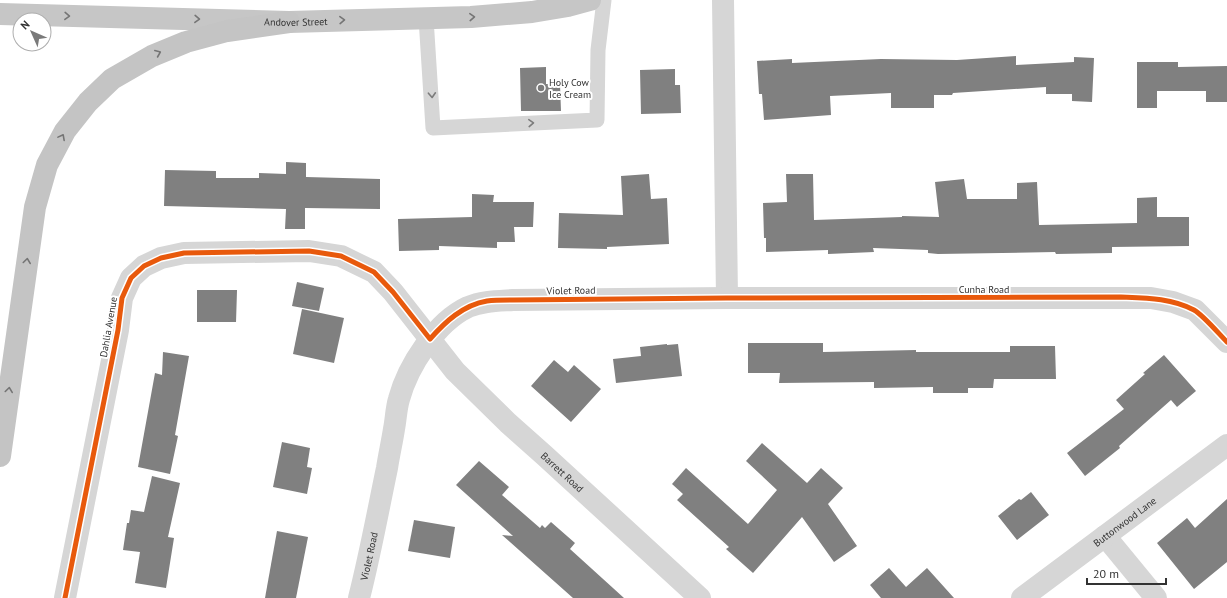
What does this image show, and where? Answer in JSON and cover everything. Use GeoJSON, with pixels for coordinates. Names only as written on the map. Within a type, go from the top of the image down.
{"type":"FeatureCollection","features":[{"type":"Feature","properties":{"kind":"highway","name":"Andover Street"},"geometry":{"type":"LineString","coordinates":[[0,14],[289,22],[471,17],[532,12],[568,6],[590,0]]}},
{"type":"Feature","properties":{"kind":"highway"},"geometry":{"type":"LineString","coordinates":[[0,456],[35,207],[47,165],[65,131],[88,102],[112,79],[152,56],[186,42],[227,31],[289,22]]}},
{"type":"Feature","properties":{"kind":"street"},"geometry":{"type":"LineString","coordinates":[[723,0],[727,298]]}},
{"type":"Feature","properties":{"kind":"street","name":"Dahlia Avenue"},"geometry":{"type":"LineString","coordinates":[[65,598],[118,330],[122,298],[131,278],[144,266],[161,258],[184,253],[309,251],[341,256],[374,272],[393,292],[430,340]]}},
{"type":"Feature","properties":{"kind":"street","name":"Violet Road"},"geometry":{"type":"LineString","coordinates":[[359,598],[367,567],[399,400],[410,371],[430,340],[454,315],[469,307],[486,301],[727,298]]}},
{"type":"Feature","properties":{"kind":"street","name":"Cunha Road"},"geometry":{"type":"LineString","coordinates":[[727,298],[1151,298],[1174,302],[1195,310],[1227,342]]}},
{"type":"Feature","properties":{"kind":"street","name":"Barrett Road"},"geometry":{"type":"LineString","coordinates":[[430,340],[455,371],[508,423],[700,598]]}},
{"type":"Feature","properties":{"kind":"street","name":"Buttonwood Lane"},"geometry":{"type":"LineString","coordinates":[[1022,598],[1227,445]]}},
{"type":"Feature","properties":{"kind":"street"},"geometry":{"type":"LineString","coordinates":[[1105,536],[1156,598]]}},
{"type":"Feature","properties":{"kind":"lane"},"geometry":{"type":"LineString","coordinates":[[426,18],[434,128],[598,120],[598,50],[604,0]]}},
{"type":"Feature","properties":{"kind":"building"},"geometry":{"type":"Polygon","coordinates":[[[1016,56],[1016,65],[1074,62],[1074,57],[1094,58],[1092,102],[1072,101],[1072,94],[1046,94],[1046,87],[953,93],[952,95],[934,95],[934,108],[891,108],[891,93],[830,96],[831,115],[764,120],[762,94],[759,94],[757,61],[792,59],[792,63],[881,59],[957,60],[1016,56]]]}},
{"type":"Feature","properties":{"kind":"building"},"geometry":{"type":"Polygon","coordinates":[[[1137,62],[1178,62],[1178,67],[1227,66],[1227,102],[1206,102],[1206,91],[1157,91],[1157,108],[1137,108],[1137,62]]]}},
{"type":"Feature","properties":{"kind":"building","name":"Holy Cow Ice Cream"},"geometry":{"type":"Polygon","coordinates":[[[546,67],[546,84],[560,84],[561,111],[521,111],[520,68],[546,67]]]}},
{"type":"Feature","properties":{"kind":"building"},"geometry":{"type":"Polygon","coordinates":[[[675,69],[675,85],[680,85],[681,113],[641,114],[640,70],[675,69]]]}},
{"type":"Feature","properties":{"kind":"building"},"geometry":{"type":"Polygon","coordinates":[[[286,162],[306,163],[306,177],[380,179],[380,209],[305,208],[305,229],[285,229],[286,209],[164,206],[165,170],[216,171],[216,178],[259,178],[259,173],[286,174],[286,162]]]}},
{"type":"Feature","properties":{"kind":"building"},"geometry":{"type":"Polygon","coordinates":[[[649,174],[651,199],[667,198],[669,244],[607,247],[607,249],[558,248],[559,213],[623,215],[621,176],[649,174]]]}},
{"type":"Feature","properties":{"kind":"building"},"geometry":{"type":"Polygon","coordinates":[[[786,174],[813,174],[814,220],[902,216],[939,217],[935,182],[964,179],[967,199],[1017,199],[1017,183],[1037,182],[1039,225],[1137,223],[1137,198],[1157,197],[1157,217],[1189,217],[1189,246],[1112,247],[1112,253],[1056,254],[1055,252],[938,254],[928,253],[928,250],[873,248],[874,252],[828,254],[828,250],[766,252],[763,203],[787,202],[786,174]]]}},
{"type":"Feature","properties":{"kind":"building"},"geometry":{"type":"Polygon","coordinates":[[[472,194],[494,195],[493,202],[534,202],[533,227],[514,227],[515,242],[497,242],[497,248],[439,246],[439,250],[399,251],[398,219],[472,217],[472,194]]]}},
{"type":"Feature","properties":{"kind":"building"},"geometry":{"type":"Polygon","coordinates":[[[297,282],[324,288],[319,311],[292,306],[297,282]]]}},
{"type":"Feature","properties":{"kind":"building"},"geometry":{"type":"Polygon","coordinates":[[[197,290],[237,290],[236,322],[197,322],[197,290]]]}},
{"type":"Feature","properties":{"kind":"building"},"geometry":{"type":"Polygon","coordinates":[[[302,309],[344,318],[334,363],[293,354],[302,309]]]}},
{"type":"Feature","properties":{"kind":"building"},"geometry":{"type":"Polygon","coordinates":[[[748,343],[823,343],[823,352],[916,350],[916,352],[1010,352],[1010,346],[1055,346],[1056,379],[994,379],[993,388],[968,388],[968,393],[933,393],[933,387],[874,388],[874,382],[779,383],[780,373],[748,373],[748,343]]]}},
{"type":"Feature","properties":{"kind":"building"},"geometry":{"type":"Polygon","coordinates":[[[678,344],[682,376],[616,383],[613,359],[641,356],[640,347],[678,344]]]}},
{"type":"Feature","properties":{"kind":"building"},"geometry":{"type":"Polygon","coordinates":[[[163,352],[189,356],[175,435],[178,436],[170,474],[138,467],[155,373],[162,375],[163,352]]]}},
{"type":"Feature","properties":{"kind":"building"},"geometry":{"type":"Polygon","coordinates":[[[1164,355],[1196,391],[1177,407],[1171,400],[1119,446],[1120,448],[1085,476],[1067,453],[1124,409],[1116,400],[1145,374],[1143,373],[1164,355]]]}},
{"type":"Feature","properties":{"kind":"building"},"geometry":{"type":"Polygon","coordinates":[[[554,360],[568,372],[574,365],[601,389],[571,422],[531,386],[554,360]]]}},
{"type":"Feature","properties":{"kind":"building"},"geometry":{"type":"Polygon","coordinates":[[[282,442],[310,448],[307,467],[312,468],[307,494],[273,487],[282,442]]]}},
{"type":"Feature","properties":{"kind":"building"},"geometry":{"type":"Polygon","coordinates":[[[762,443],[807,483],[821,468],[843,488],[828,504],[857,546],[834,562],[802,517],[753,573],[726,549],[729,547],[677,500],[683,494],[672,484],[686,468],[748,524],[777,490],[746,461],[762,443]]]}},
{"type":"Feature","properties":{"kind":"building"},"geometry":{"type":"Polygon","coordinates":[[[479,461],[509,487],[502,495],[540,528],[542,525],[545,528],[551,522],[575,543],[570,549],[624,598],[573,598],[502,535],[513,536],[456,485],[479,461]]]}},
{"type":"Feature","properties":{"kind":"building"},"geometry":{"type":"Polygon","coordinates":[[[152,476],[180,483],[168,537],[174,538],[166,588],[135,583],[140,552],[123,550],[127,523],[129,523],[131,510],[144,512],[152,476]]]}},
{"type":"Feature","properties":{"kind":"building"},"geometry":{"type":"Polygon","coordinates":[[[1031,492],[1049,515],[1017,540],[998,516],[1019,499],[1021,500],[1031,492]]]}},
{"type":"Feature","properties":{"kind":"building"},"geometry":{"type":"Polygon","coordinates":[[[1227,499],[1227,562],[1194,589],[1157,543],[1187,518],[1195,528],[1227,499]]]}},
{"type":"Feature","properties":{"kind":"building"},"geometry":{"type":"Polygon","coordinates":[[[414,520],[455,527],[450,558],[408,551],[414,520]]]}},
{"type":"Feature","properties":{"kind":"building"},"geometry":{"type":"Polygon","coordinates":[[[277,531],[308,537],[296,598],[265,598],[277,531]]]}},
{"type":"Feature","properties":{"kind":"building"},"geometry":{"type":"Polygon","coordinates":[[[889,568],[906,587],[927,568],[954,598],[881,598],[870,585],[889,568]]]}},
{"type":"Feature","properties":{"kind":"cycle path"},"geometry":{"type":"LineString","coordinates":[[65,598],[118,330],[122,298],[131,278],[144,266],[161,258],[184,253],[309,251],[341,256],[374,272],[393,292],[430,339],[442,326],[462,310],[478,303],[493,300],[1121,297],[1158,299],[1185,306],[1202,316],[1227,342]]}},
{"type":"Feature","properties":{"kind":"place","name":"Holy Cow Ice Cream"},"geometry":{"type":"Point","coordinates":[541,88]}}]}
